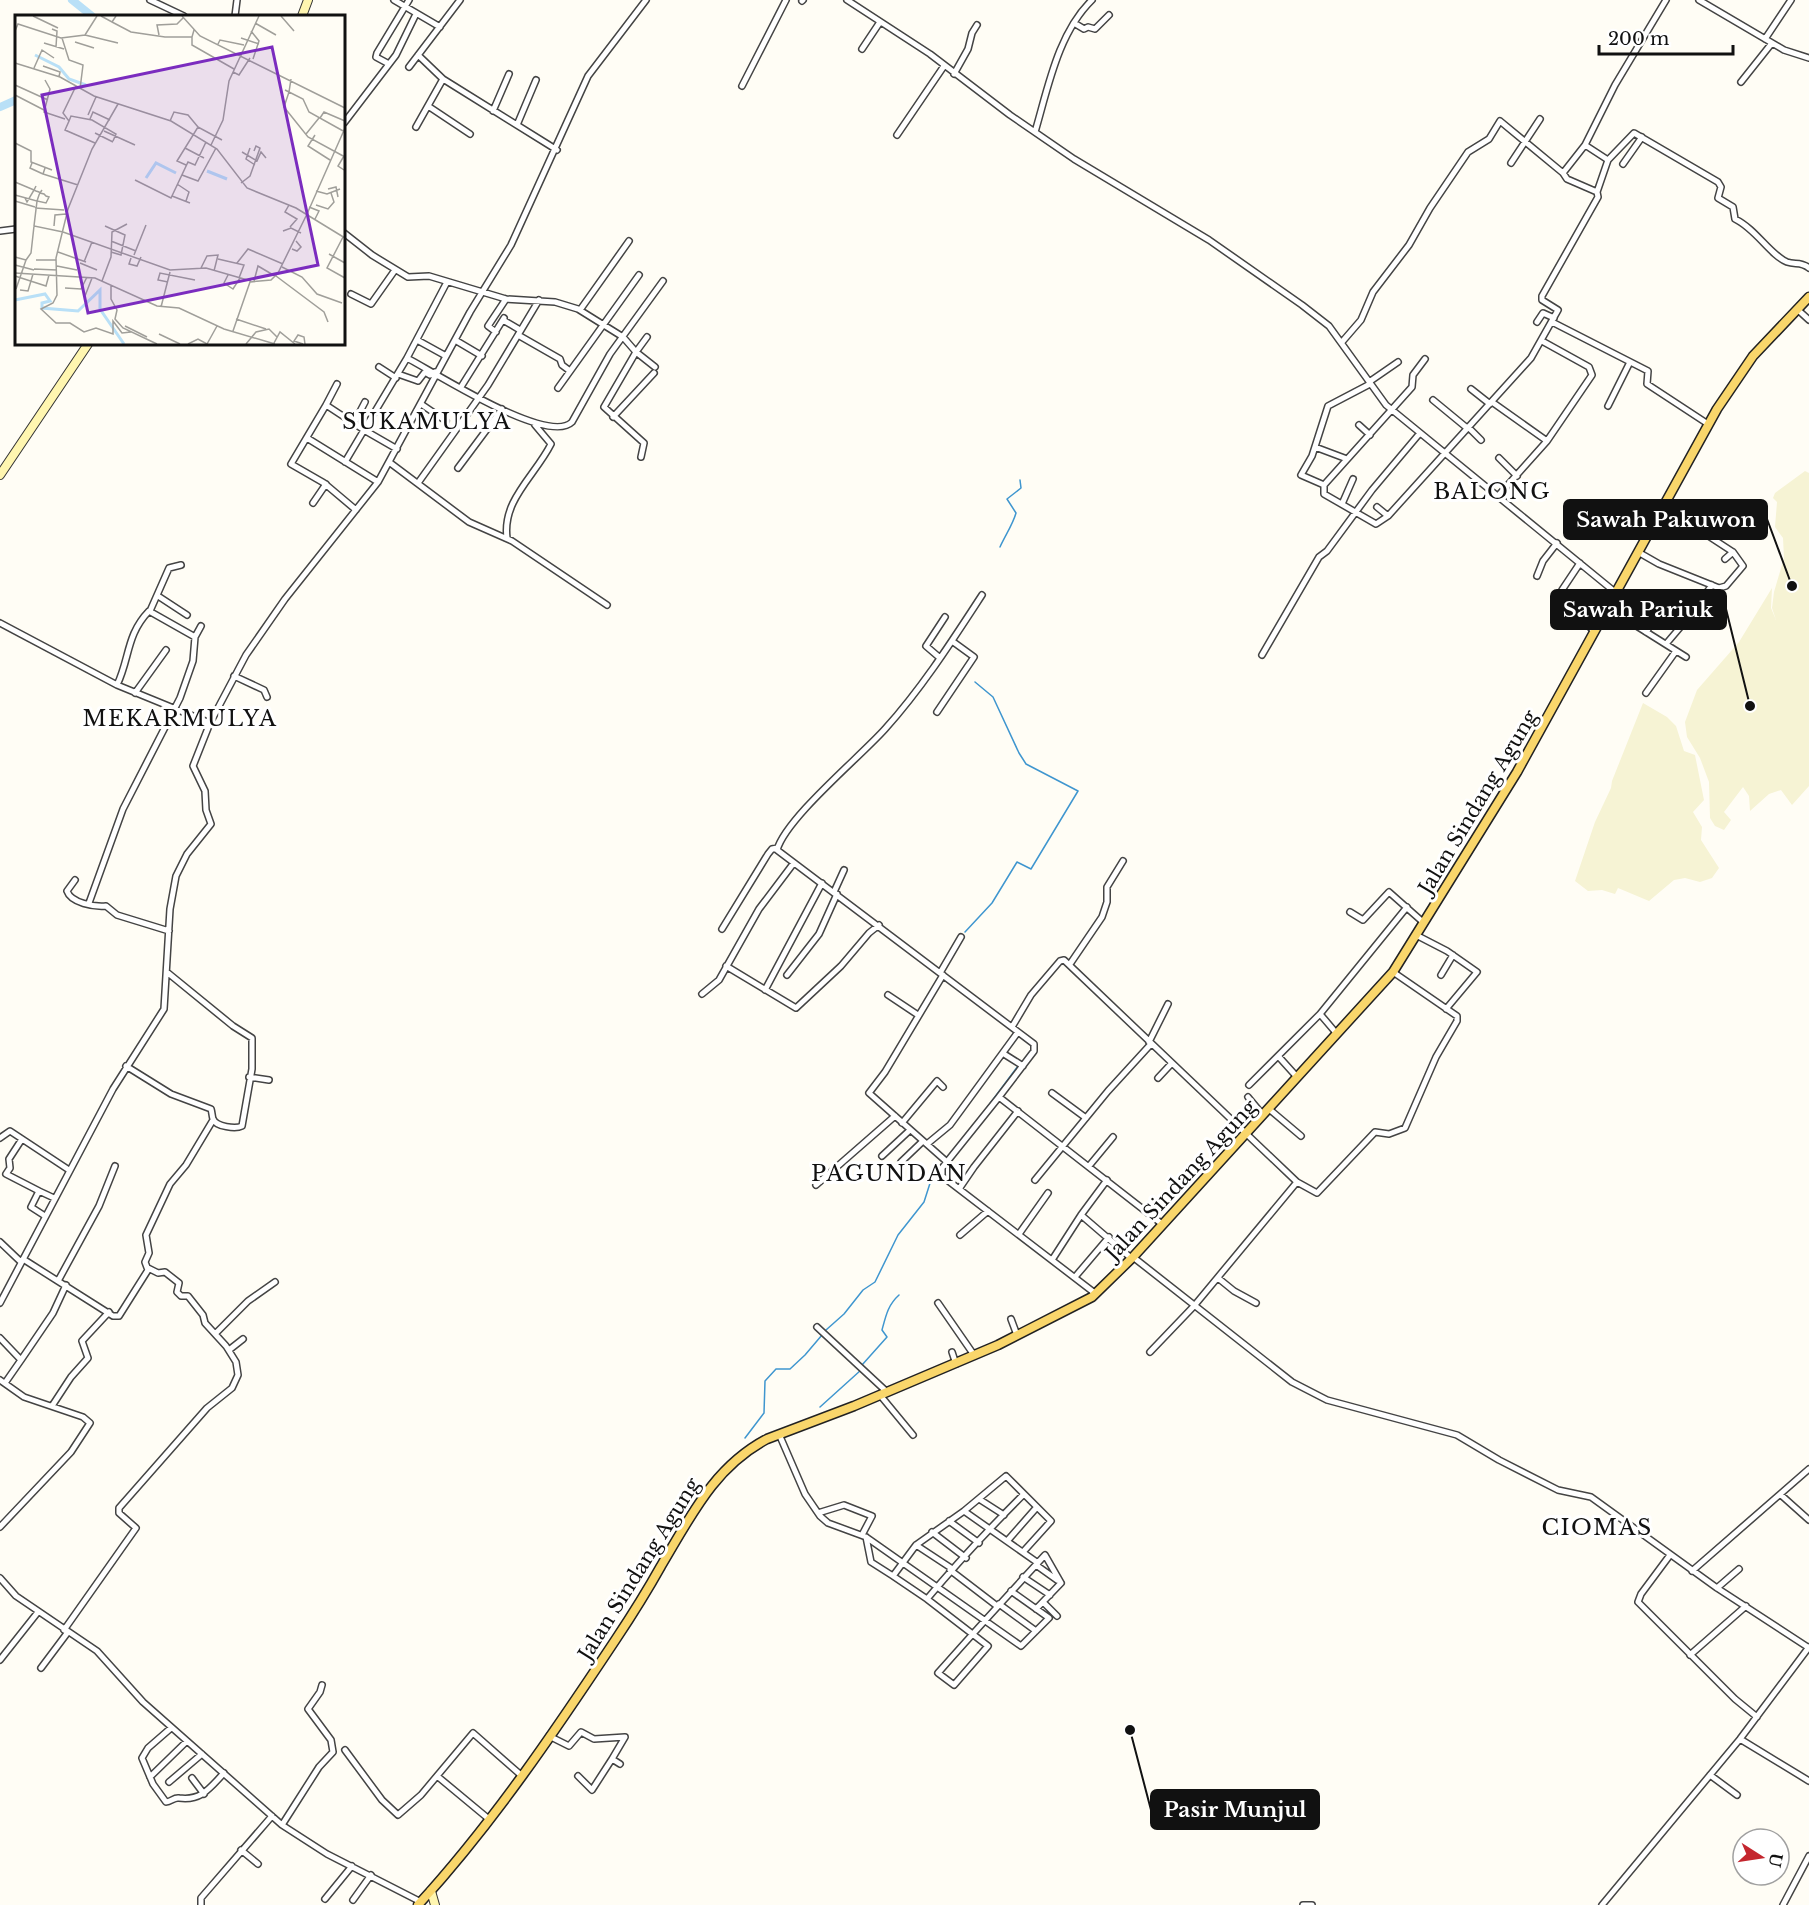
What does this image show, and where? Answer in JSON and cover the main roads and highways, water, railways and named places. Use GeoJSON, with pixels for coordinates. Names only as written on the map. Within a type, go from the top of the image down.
{"type":"FeatureCollection","features":[{"type":"Feature","properties":{"kind":"main road"},"geometry":{"type":"LineString","coordinates":[[302,15],[308,0]]}},
{"type":"Feature","properties":{"kind":"main road","name":"Jalan Sindang Agung"},"geometry":{"type":"LineString","coordinates":[[423,1904],[522,1776],[628,1621],[707,1490],[744,1453],[779,1434],[956,1364],[1096,1294],[1393,972],[1518,772],[1708,424],[1748,363],[1809,297]]}},
{"type":"Feature","properties":{"kind":"main road"},"geometry":{"type":"LineString","coordinates":[[0,475],[87,345]]}},
{"type":"Feature","properties":{"kind":"main road"},"geometry":{"type":"LineString","coordinates":[[431,1891],[435,1905]]}},
{"type":"Feature","properties":{"kind":"waterway"},"geometry":{"type":"LineString","coordinates":[[72,0],[91,15]]}},
{"type":"Feature","properties":{"kind":"waterway"},"geometry":{"type":"LineString","coordinates":[[0,107],[15,100]]}},
{"type":"Feature","properties":{"kind":"waterway"},"geometry":{"type":"LineString","coordinates":[[1000,547],[1016,513],[1007,499],[1021,488],[1020,480]]}},
{"type":"Feature","properties":{"kind":"waterway"},"geometry":{"type":"LineString","coordinates":[[965,932],[992,903],[1017,862],[1031,869],[1078,791],[1026,764],[993,697],[975,682]]}},
{"type":"Feature","properties":{"kind":"waterway"},"geometry":{"type":"LineString","coordinates":[[980,1117],[1018,1066]]}},
{"type":"Feature","properties":{"kind":"waterway"},"geometry":{"type":"LineString","coordinates":[[826,1330],[844,1314],[863,1290],[875,1282],[898,1235],[924,1202],[932,1177],[942,1164]]}},
{"type":"Feature","properties":{"kind":"waterway"},"geometry":{"type":"LineString","coordinates":[[862,1365],[887,1337],[882,1330],[890,1307],[899,1295]]}},
{"type":"Feature","properties":{"kind":"waterway"},"geometry":{"type":"LineString","coordinates":[[745,1438],[764,1413],[765,1381],[776,1369],[790,1369],[822,1335]]}},
{"type":"Feature","properties":{"kind":"waterway"},"geometry":{"type":"LineString","coordinates":[[820,1407],[861,1370]]}},
{"type":"Feature","properties":{"kind":"place","name":"Sawah Pakuwon"},"geometry":{"type":"Point","coordinates":[1792,586]}},
{"type":"Feature","properties":{"kind":"place","name":"Sawah Pariuk"},"geometry":{"type":"Point","coordinates":[1750,706]}},
{"type":"Feature","properties":{"kind":"place","name":"Pasir Munjul"},"geometry":{"type":"Point","coordinates":[1130,1730]}},
{"type":"Feature","properties":{"kind":"district","name":"SUKAMULYA"},"geometry":{"type":"Point","coordinates":[427,421]}},
{"type":"Feature","properties":{"kind":"district","name":"BALONG"},"geometry":{"type":"Point","coordinates":[1492,491]}},
{"type":"Feature","properties":{"kind":"district","name":"MEKARMULYA"},"geometry":{"type":"Point","coordinates":[180,718]}},
{"type":"Feature","properties":{"kind":"district","name":"PAGUNDAN"},"geometry":{"type":"Point","coordinates":[889,1173]}},
{"type":"Feature","properties":{"kind":"district","name":"CIOMAS"},"geometry":{"type":"Point","coordinates":[1597,1527]}}]}
